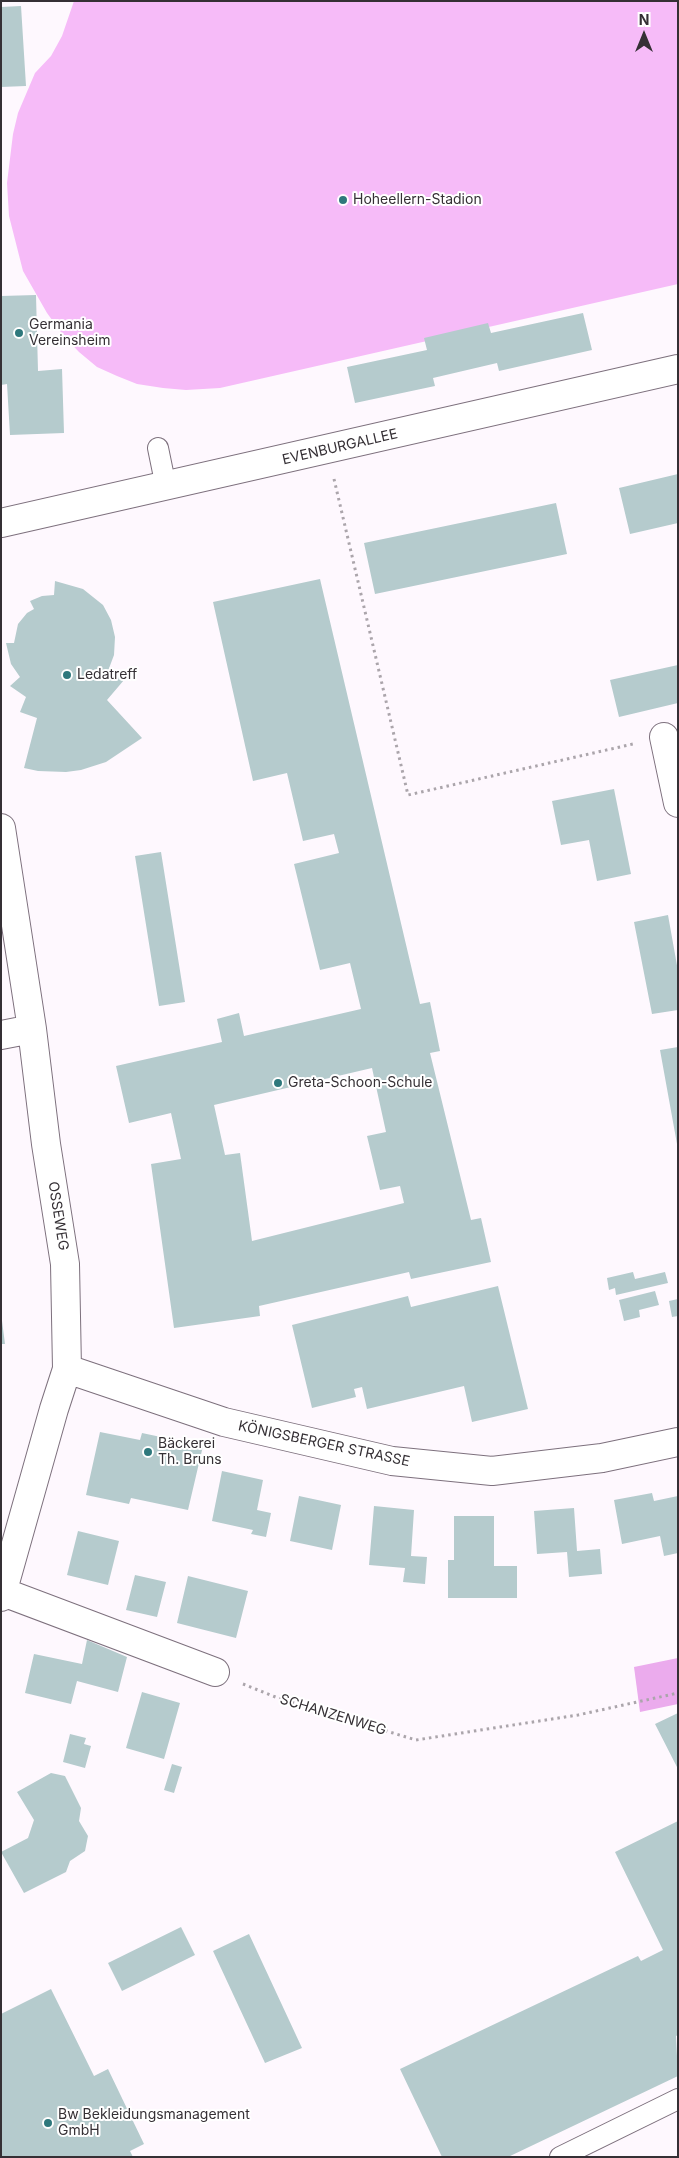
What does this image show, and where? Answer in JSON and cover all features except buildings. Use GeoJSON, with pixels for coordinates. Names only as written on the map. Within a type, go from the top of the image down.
{"type":"FeatureCollection","features":[{"type":"Feature","properties":{"kind":"street","name":"EVENBURGALLEE"},"geometry":{"type":"LineString","coordinates":[[1,523],[678,369]]}},
{"type":"Feature","properties":{"kind":"street"},"geometry":{"type":"LineString","coordinates":[[664,737],[678,803]]}},
{"type":"Feature","properties":{"kind":"street","name":"OSSEWEG"},"geometry":{"type":"LineString","coordinates":[[1,828],[32,1030],[46,1144],[66,1264],[67,1369],[2,1594]]}},
{"type":"Feature","properties":{"kind":"street"},"geometry":{"type":"LineString","coordinates":[[1,1035],[32,1030]]}},
{"type":"Feature","properties":{"kind":"street","name":"KÖNIGSBERGER STRASSE"},"geometry":{"type":"LineString","coordinates":[[67,1369],[224,1422],[392,1462],[492,1471],[602,1458],[678,1442]]}},
{"type":"Feature","properties":{"kind":"street"},"geometry":{"type":"LineString","coordinates":[[2,1594],[215,1672]]}},
{"type":"Feature","properties":{"kind":"lane"},"geometry":{"type":"LineString","coordinates":[[158,448],[166,486]]}},
{"type":"Feature","properties":{"kind":"lane"},"geometry":{"type":"LineString","coordinates":[[560,2157],[678,2099]]}},
{"type":"Feature","properties":{"kind":"path"},"geometry":{"type":"LineString","coordinates":[[328,450],[408,795],[664,737]]}},
{"type":"Feature","properties":{"kind":"path","name":"SCHANZENWEG"},"geometry":{"type":"LineString","coordinates":[[215,1672],[278,1698],[416,1740],[578,1715],[678,1693]]}},
{"type":"Feature","properties":{"kind":"shaded area","name":"Hoheellern-Stadion"},"geometry":{"type":"Polygon","coordinates":[[[74,1],[678,1],[678,284],[220,388],[186,390],[137,384],[97,367],[63,335],[47,313],[23,271],[9,216],[7,183],[13,134],[18,113],[35,73],[51,56],[62,36],[74,1]]]}},
{"type":"Feature","properties":{"kind":"shaded area"},"geometry":{"type":"Polygon","coordinates":[[[678,1658],[678,1704],[640,1712],[634,1667],[678,1658]]]}},
{"type":"Feature","properties":{"kind":"place","name":"Hoheellern-Stadion"},"geometry":{"type":"Point","coordinates":[343,200]}},
{"type":"Feature","properties":{"kind":"place","name":"Germania Vereinsheim"},"geometry":{"type":"Point","coordinates":[19,333]}},
{"type":"Feature","properties":{"kind":"place","name":"Ledatreff"},"geometry":{"type":"Point","coordinates":[67,675]}},
{"type":"Feature","properties":{"kind":"place","name":"Greta-Schoon-Schule"},"geometry":{"type":"Point","coordinates":[278,1083]}},
{"type":"Feature","properties":{"kind":"place","name":"Bäckerei Th. Bruns"},"geometry":{"type":"Point","coordinates":[148,1452]}},
{"type":"Feature","properties":{"kind":"place","name":"Bw Bekleidungsmanagement GmbH"},"geometry":{"type":"Point","coordinates":[48,2123]}}]}
